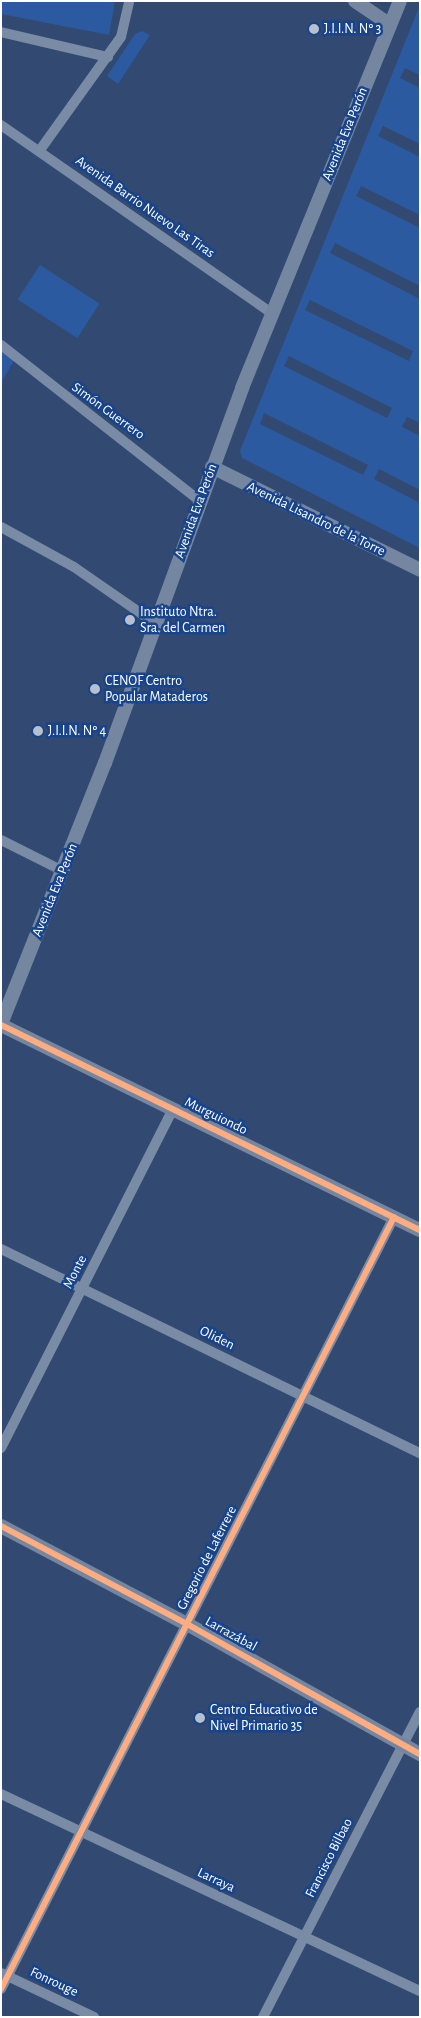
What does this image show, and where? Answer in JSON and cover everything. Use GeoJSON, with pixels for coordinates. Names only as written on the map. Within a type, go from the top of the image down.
{"type":"FeatureCollection","features":[{"type":"Feature","properties":{"kind":"main road"},"geometry":{"type":"LineString","coordinates":[[355,1],[389,24]]}},
{"type":"Feature","properties":{"kind":"main road","name":"Avenida Eva Perón"},"geometry":{"type":"LineString","coordinates":[[1,1024],[63,871],[199,500],[272,313],[400,1]]}},
{"type":"Feature","properties":{"kind":"main road","name":"Avenida Lisandro de la Torre"},"geometry":{"type":"LineString","coordinates":[[212,467],[420,570]]}},
{"type":"Feature","properties":{"kind":"main road","name":"Murguiondo"},"geometry":{"type":"LineString","coordinates":[[1,1024],[420,1230]]}},
{"type":"Feature","properties":{"kind":"main road","name":"Larrazábal"},"geometry":{"type":"LineString","coordinates":[[1,1526],[187,1624],[420,1754]]}},
{"type":"Feature","properties":{"kind":"street"},"geometry":{"type":"LineString","coordinates":[[40,150],[121,37],[129,1]]}},
{"type":"Feature","properties":{"kind":"street"},"geometry":{"type":"LineString","coordinates":[[1,32],[108,57]]}},
{"type":"Feature","properties":{"kind":"street","name":"Avenida Barrio Nuevo Las Tiras"},"geometry":{"type":"LineString","coordinates":[[1,125],[40,150],[272,313]]}},
{"type":"Feature","properties":{"kind":"street","name":"Simón Guerrero"},"geometry":{"type":"LineString","coordinates":[[1,345],[199,500]]}},
{"type":"Feature","properties":{"kind":"street"},"geometry":{"type":"LineString","coordinates":[[1,527],[74,567],[155,623]]}},
{"type":"Feature","properties":{"kind":"street"},"geometry":{"type":"LineString","coordinates":[[1,840],[63,871]]}},
{"type":"Feature","properties":{"kind":"street","name":"Monte"},"geometry":{"type":"LineString","coordinates":[[1,1448],[173,1109]]}},
{"type":"Feature","properties":{"kind":"street","name":"Gregorio de Laferrere"},"geometry":{"type":"LineString","coordinates":[[1,1989],[5,1975],[81,1832],[394,1218]]}},
{"type":"Feature","properties":{"kind":"street","name":"Oliden"},"geometry":{"type":"LineString","coordinates":[[1,1250],[420,1453]]}},
{"type":"Feature","properties":{"kind":"street","name":"Francisco Bilbao"},"geometry":{"type":"LineString","coordinates":[[263,2017],[420,1712]]}},
{"type":"Feature","properties":{"kind":"street","name":"Larraya"},"geometry":{"type":"LineString","coordinates":[[1,1794],[420,1991]]}},
{"type":"Feature","properties":{"kind":"street","name":"Fonrouge"},"geometry":{"type":"LineString","coordinates":[[5,1975],[94,2017]]}},
{"type":"Feature","properties":{"kind":"shaded area"},"geometry":{"type":"Polygon","coordinates":[[[1,1],[115,1],[109,35],[1,14],[1,1]]]}},
{"type":"Feature","properties":{"kind":"shaded area"},"geometry":{"type":"Polygon","coordinates":[[[420,5],[420,75],[405,68],[400,78],[420,88],[420,144],[383,126],[378,136],[420,157],[420,215],[361,186],[356,196],[420,228],[420,286],[335,243],[330,253],[420,299],[420,423],[407,417],[402,427],[420,436],[420,490],[379,469],[374,479],[420,503],[420,548],[242,458],[240,451],[420,5]],[[310,300],[305,310],[409,361],[413,351],[310,300]],[[289,356],[284,366],[387,418],[392,408],[289,356]],[[264,413],[260,424],[363,475],[368,465],[264,413]]]}},
{"type":"Feature","properties":{"kind":"shaded area"},"geometry":{"type":"Polygon","coordinates":[[[142,31],[150,35],[118,84],[107,76],[135,34],[142,31]]]}},
{"type":"Feature","properties":{"kind":"shaded area"},"geometry":{"type":"Polygon","coordinates":[[[40,265],[100,304],[77,338],[18,299],[40,265]]]}},
{"type":"Feature","properties":{"kind":"shaded area"},"geometry":{"type":"Polygon","coordinates":[[[1,345],[16,357],[1,383],[1,345]]]}},
{"type":"Feature","properties":{"kind":"cycle path"},"geometry":{"type":"LineString","coordinates":[[1,1025],[420,1230]]}},
{"type":"Feature","properties":{"kind":"cycle path"},"geometry":{"type":"LineString","coordinates":[[1,1989],[394,1217]]}},
{"type":"Feature","properties":{"kind":"cycle path"},"geometry":{"type":"LineString","coordinates":[[1,1526],[187,1624],[420,1754]]}},
{"type":"Feature","properties":{"kind":"place","name":"J.I.I.N. Nº 3"},"geometry":{"type":"Point","coordinates":[314,29]}},
{"type":"Feature","properties":{"kind":"place","name":"Instituto Ntra. Sra. del Carmen"},"geometry":{"type":"Point","coordinates":[130,620]}},
{"type":"Feature","properties":{"kind":"place","name":"CENOF Centro Popular Mataderos"},"geometry":{"type":"Point","coordinates":[95,689]}},
{"type":"Feature","properties":{"kind":"place","name":"J.I.I.N. Nº 4"},"geometry":{"type":"Point","coordinates":[38,731]}},
{"type":"Feature","properties":{"kind":"place","name":"Centro Educativo de Nivel Primario 35"},"geometry":{"type":"Point","coordinates":[200,1718]}}]}
